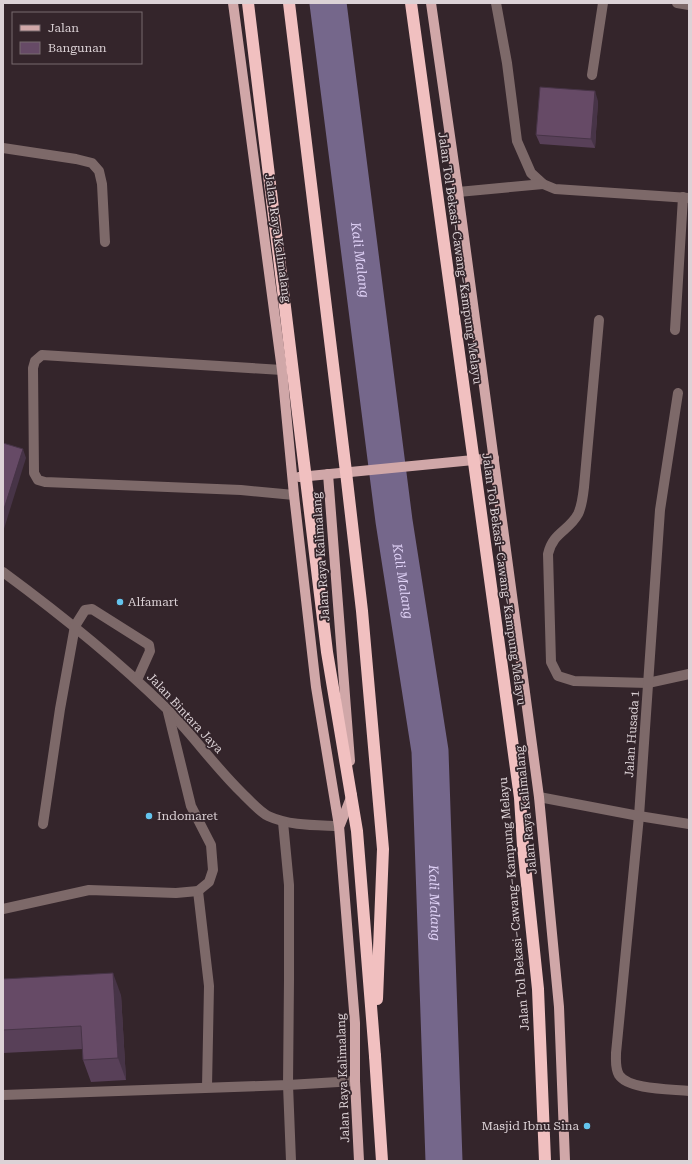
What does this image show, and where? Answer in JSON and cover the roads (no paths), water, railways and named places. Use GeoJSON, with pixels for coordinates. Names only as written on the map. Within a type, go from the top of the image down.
{"type":"FeatureCollection","features":[{"type":"Feature","properties":{"kind":"highway"},"geometry":{"type":"LineString","coordinates":[[248,3],[327,652],[357,831],[382,1161]]}},
{"type":"Feature","properties":{"kind":"highway"},"geometry":{"type":"LineString","coordinates":[[289,3],[346,465],[362,611],[383,849],[375,1056]]}},
{"type":"Feature","properties":{"kind":"highway","name":"Jalan Tol Bekasi–Cawang–Kampung Melayu"},"geometry":{"type":"LineString","coordinates":[[411,3],[520,798],[523,846],[538,989],[545,1161]]}},
{"type":"Feature","properties":{"kind":"main road","name":"Jalan Raya Kalimalang"},"geometry":{"type":"LineString","coordinates":[[233,3],[282,370],[294,495],[316,687],[339,826],[355,1023],[355,1081],[359,1161]]}},
{"type":"Feature","properties":{"kind":"main road","name":"Jalan Raya Kalimalang"},"geometry":{"type":"LineString","coordinates":[[431,3],[458,192],[539,797],[559,1007],[565,1161]]}},
{"type":"Feature","properties":{"kind":"main road","name":"Jalan Raya Kalimalang"},"geometry":{"type":"LineString","coordinates":[[293,477],[494,458]]}},
{"type":"Feature","properties":{"kind":"main road","name":"Jalan Raya Kalimalang"},"geometry":{"type":"LineString","coordinates":[[328,474],[353,794],[339,826]]}},
{"type":"Feature","properties":{"kind":"street"},"geometry":{"type":"LineString","coordinates":[[496,3],[507,63],[517,141],[531,173],[543,184],[555,189],[686,197],[674,330]]}},
{"type":"Feature","properties":{"kind":"street"},"geometry":{"type":"LineString","coordinates":[[592,75],[603,3]]}},
{"type":"Feature","properties":{"kind":"street"},"geometry":{"type":"LineString","coordinates":[[677,3],[689,5]]}},
{"type":"Feature","properties":{"kind":"street"},"geometry":{"type":"LineString","coordinates":[[3,148],[76,159],[92,163],[99,170],[102,184],[105,242]]}},
{"type":"Feature","properties":{"kind":"street"},"geometry":{"type":"LineString","coordinates":[[458,192],[543,184]]}},
{"type":"Feature","properties":{"kind":"street"},"geometry":{"type":"LineString","coordinates":[[599,320],[584,487],[581,505],[578,515],[552,541],[548,554],[551,662],[558,676],[574,681],[648,683],[689,674]]}},
{"type":"Feature","properties":{"kind":"street"},"geometry":{"type":"LineString","coordinates":[[282,370],[42,355],[35,361],[33,368],[34,473],[38,480],[45,482],[241,490],[294,495]]}},
{"type":"Feature","properties":{"kind":"street","name":"Jalan Husada 1"},"geometry":{"type":"LineString","coordinates":[[678,393],[660,510],[639,816],[616,1065],[620,1076],[626,1081],[635,1085],[689,1091]]}},
{"type":"Feature","properties":{"kind":"street","name":"Jalan Bintara Jaya"},"geometry":{"type":"LineString","coordinates":[[3,572],[75,626],[137,680],[167,709],[227,778],[266,815],[284,822],[339,826]]}},
{"type":"Feature","properties":{"kind":"street"},"geometry":{"type":"LineString","coordinates":[[43,824],[60,709],[75,626],[85,610],[92,609],[149,645],[150,651],[137,680]]}},
{"type":"Feature","properties":{"kind":"street"},"geometry":{"type":"LineString","coordinates":[[3,909],[89,890],[159,892],[198,891],[209,882],[213,870],[211,845],[191,806],[167,709]]}},
{"type":"Feature","properties":{"kind":"street"},"geometry":{"type":"LineString","coordinates":[[539,797],[689,824]]}},
{"type":"Feature","properties":{"kind":"street"},"geometry":{"type":"LineString","coordinates":[[284,822],[289,885],[288,1085],[291,1161]]}},
{"type":"Feature","properties":{"kind":"street"},"geometry":{"type":"LineString","coordinates":[[198,891],[209,986],[207,1087]]}},
{"type":"Feature","properties":{"kind":"street"},"geometry":{"type":"LineString","coordinates":[[3,1095],[288,1085],[355,1081]]}},
{"type":"Feature","properties":{"kind":"waterway","name":"Kali Malang"},"geometry":{"type":"LineString","coordinates":[[328,3],[394,521],[430,751],[444,1161]]}},
{"type":"Feature","properties":{"kind":"place","name":"Alfamart"},"geometry":{"type":"Point","coordinates":[120,602]}},
{"type":"Feature","properties":{"kind":"place","name":"Indomaret"},"geometry":{"type":"Point","coordinates":[149,816]}},
{"type":"Feature","properties":{"kind":"place","name":"Masjid Ibnu Sina"},"geometry":{"type":"Point","coordinates":[587,1126]}}]}
